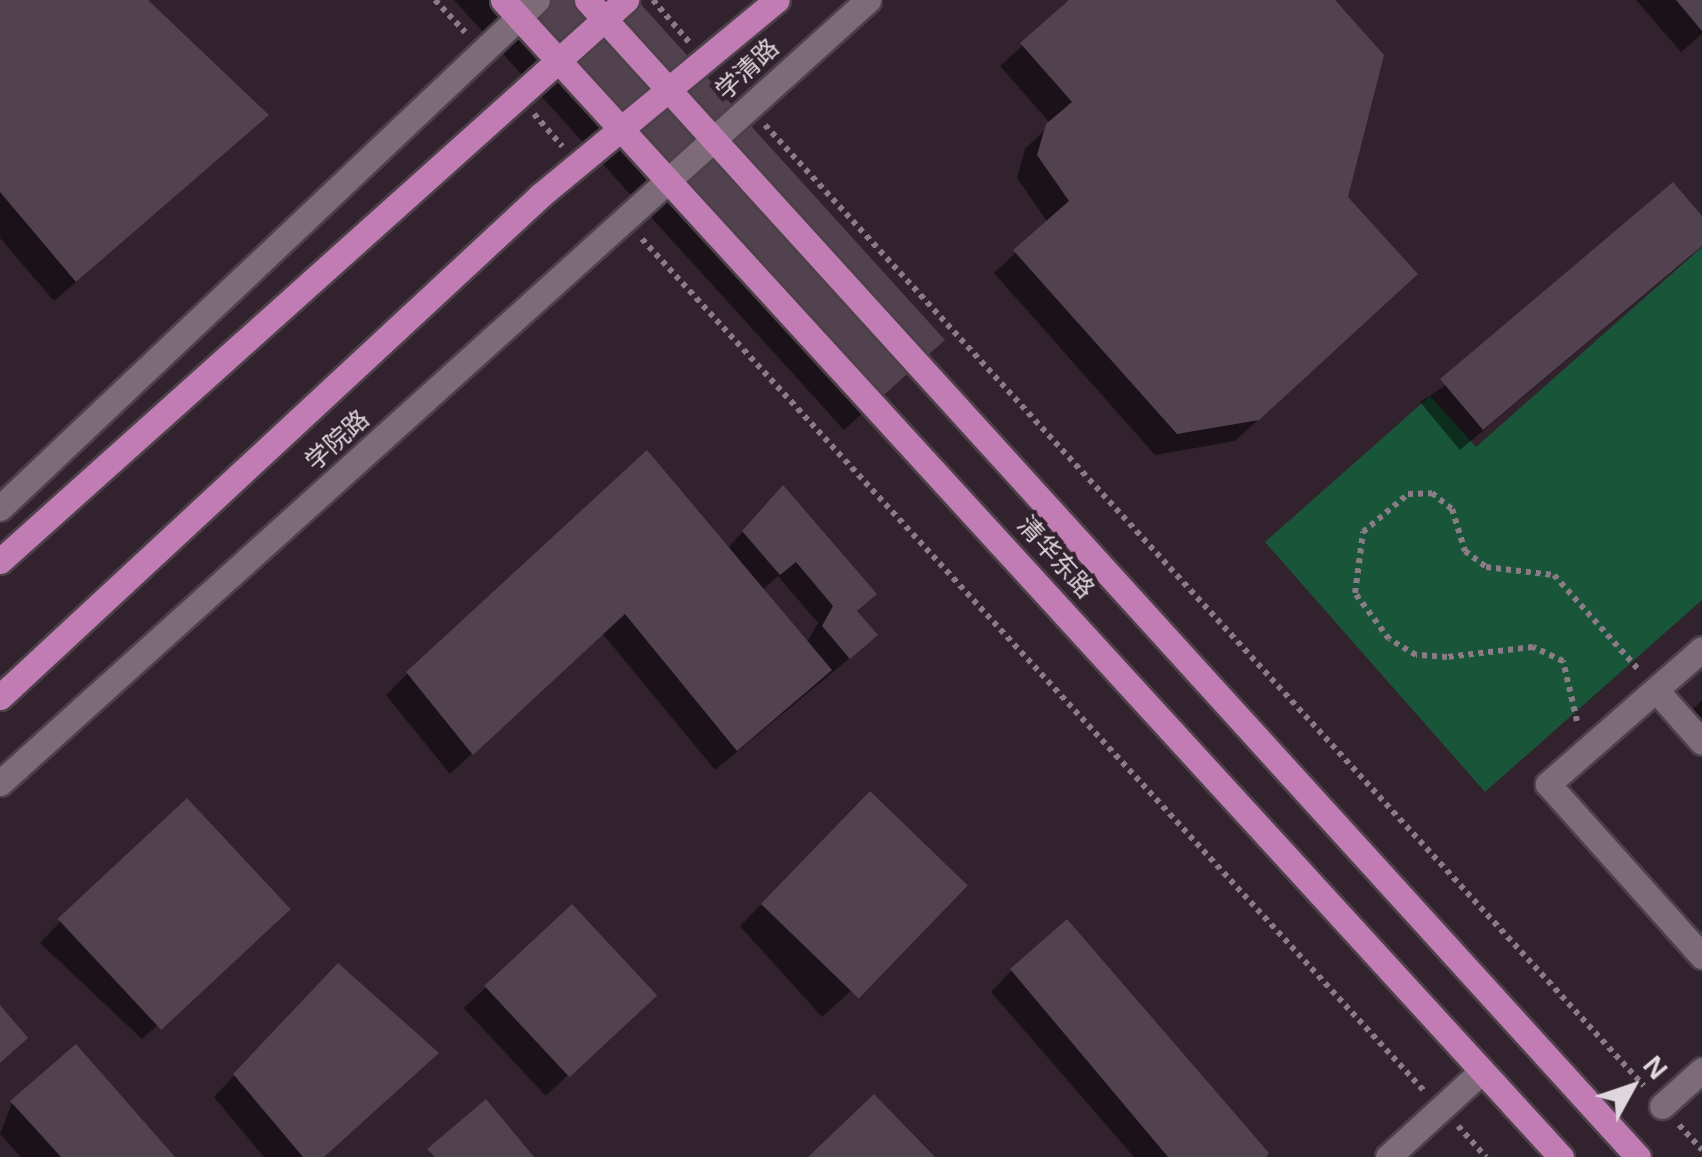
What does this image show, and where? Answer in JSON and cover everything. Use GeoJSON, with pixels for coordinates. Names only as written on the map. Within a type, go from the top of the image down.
{"type":"FeatureCollection","features":[{"type":"Feature","properties":{"kind":"main road"},"geometry":{"type":"LineString","coordinates":[[0,561],[555,60],[596,9],[626,0]]}},
{"type":"Feature","properties":{"kind":"main road","name":"学清路"},"geometry":{"type":"LineString","coordinates":[[624,127],[777,0]]}},
{"type":"Feature","properties":{"kind":"main road","name":"清华东路"},"geometry":{"type":"LineString","coordinates":[[519,6],[555,60],[673,180],[1562,1157]]}},
{"type":"Feature","properties":{"kind":"main road","name":"清华东路"},"geometry":{"type":"LineString","coordinates":[[596,9],[1638,1157]]}},
{"type":"Feature","properties":{"kind":"main road","name":"学院路"},"geometry":{"type":"LineString","coordinates":[[0,697],[624,127]]}},
{"type":"Feature","properties":{"kind":"street","name":"学清路"},"geometry":{"type":"LineString","coordinates":[[714,142],[868,0]]}},
{"type":"Feature","properties":{"kind":"street"},"geometry":{"type":"LineString","coordinates":[[0,508],[481,50],[519,6]]}},
{"type":"Feature","properties":{"kind":"street","name":"学院路"},"geometry":{"type":"LineString","coordinates":[[0,782],[714,142]]}},
{"type":"Feature","properties":{"kind":"street"},"geometry":{"type":"LineString","coordinates":[[1702,649],[1548,784],[1702,956]]}},
{"type":"Feature","properties":{"kind":"street"},"geometry":{"type":"LineString","coordinates":[[1656,690],[1702,742]]}},
{"type":"Feature","properties":{"kind":"street"},"geometry":{"type":"LineString","coordinates":[[1388,1157],[1482,1070]]}},
{"type":"Feature","properties":{"kind":"street"},"geometry":{"type":"LineString","coordinates":[[1662,1106],[1702,1070]]}},
{"type":"Feature","properties":{"kind":"path"},"geometry":{"type":"LineString","coordinates":[[435,0],[481,50]]}},
{"type":"Feature","properties":{"kind":"path"},"geometry":{"type":"LineString","coordinates":[[654,0],[704,61]]}},
{"type":"Feature","properties":{"kind":"path"},"geometry":{"type":"LineString","coordinates":[[516,94],[578,165]]}},
{"type":"Feature","properties":{"kind":"path"},"geometry":{"type":"LineString","coordinates":[[749,108],[1702,1150]]}},
{"type":"Feature","properties":{"kind":"path"},"geometry":{"type":"LineString","coordinates":[[626,221],[1486,1157]]}},
{"type":"Feature","properties":{"kind":"path"},"geometry":{"type":"LineString","coordinates":[[1582,757],[1576,688],[1563,661],[1533,647],[1416,655],[1368,618],[1355,593],[1354,552],[1384,512],[1408,494],[1432,492],[1452,508],[1465,551],[1486,567],[1554,575],[1656,690]]}},
{"type":"Feature","properties":{"kind":"green space"},"geometry":{"type":"Polygon","coordinates":[[[1702,247],[1702,600],[1485,792],[1265,542],[1430,396],[1476,447],[1702,247]]]}},
{"type":"Feature","properties":{"kind":"building"},"geometry":{"type":"Polygon","coordinates":[[[0,0],[148,0],[269,115],[76,282],[0,192],[0,0]]]}},
{"type":"Feature","properties":{"kind":"building"},"geometry":{"type":"Polygon","coordinates":[[[495,0],[637,0],[945,340],[866,411],[495,0]]]}},
{"type":"Feature","properties":{"kind":"building"},"geometry":{"type":"Polygon","coordinates":[[[1069,0],[1335,0],[1384,55],[1348,197],[1418,274],[1259,420],[1177,434],[1013,250],[1069,201],[1037,155],[1046,124],[1072,102],[1020,43],[1069,0]]]}},
{"type":"Feature","properties":{"kind":"building"},"geometry":{"type":"Polygon","coordinates":[[[1676,0],[1702,0],[1702,31],[1676,0]]]}},
{"type":"Feature","properties":{"kind":"building"},"geometry":{"type":"Polygon","coordinates":[[[1673,182],[1702,216],[1702,246],[1483,430],[1440,379],[1673,182]]]}},
{"type":"Feature","properties":{"kind":"building"},"geometry":{"type":"Polygon","coordinates":[[[647,450],[832,670],[737,751],[625,614],[473,755],[406,672],[647,450]]]}},
{"type":"Feature","properties":{"kind":"building"},"geometry":{"type":"Polygon","coordinates":[[[783,485],[877,594],[857,611],[878,635],[850,659],[822,626],[833,606],[796,562],[780,575],[742,531],[783,485]]]}},
{"type":"Feature","properties":{"kind":"building"},"geometry":{"type":"Polygon","coordinates":[[[870,791],[968,885],[859,998],[761,904],[870,791]]]}},
{"type":"Feature","properties":{"kind":"building"},"geometry":{"type":"Polygon","coordinates":[[[187,798],[291,909],[161,1030],[58,919],[187,798]]]}},
{"type":"Feature","properties":{"kind":"building"},"geometry":{"type":"Polygon","coordinates":[[[572,904],[657,995],[569,1077],[484,986],[572,904]]]}},
{"type":"Feature","properties":{"kind":"building"},"geometry":{"type":"Polygon","coordinates":[[[1067,919],[1269,1153],[1266,1157],[1168,1157],[1010,969],[1067,919]]]}},
{"type":"Feature","properties":{"kind":"building"},"geometry":{"type":"Polygon","coordinates":[[[338,963],[439,1053],[324,1157],[303,1157],[233,1074],[338,963]]]}},
{"type":"Feature","properties":{"kind":"building"},"geometry":{"type":"Polygon","coordinates":[[[0,1005],[28,1038],[0,1063],[0,1005]]]}},
{"type":"Feature","properties":{"kind":"building"},"geometry":{"type":"Polygon","coordinates":[[[76,1044],[175,1157],[61,1157],[10,1101],[76,1044]]]}},
{"type":"Feature","properties":{"kind":"building"},"geometry":{"type":"Polygon","coordinates":[[[874,1094],[935,1157],[808,1157],[874,1094]]]}},
{"type":"Feature","properties":{"kind":"building"},"geometry":{"type":"Polygon","coordinates":[[[486,1099],[534,1157],[435,1157],[427,1149],[486,1099]]]}}]}
